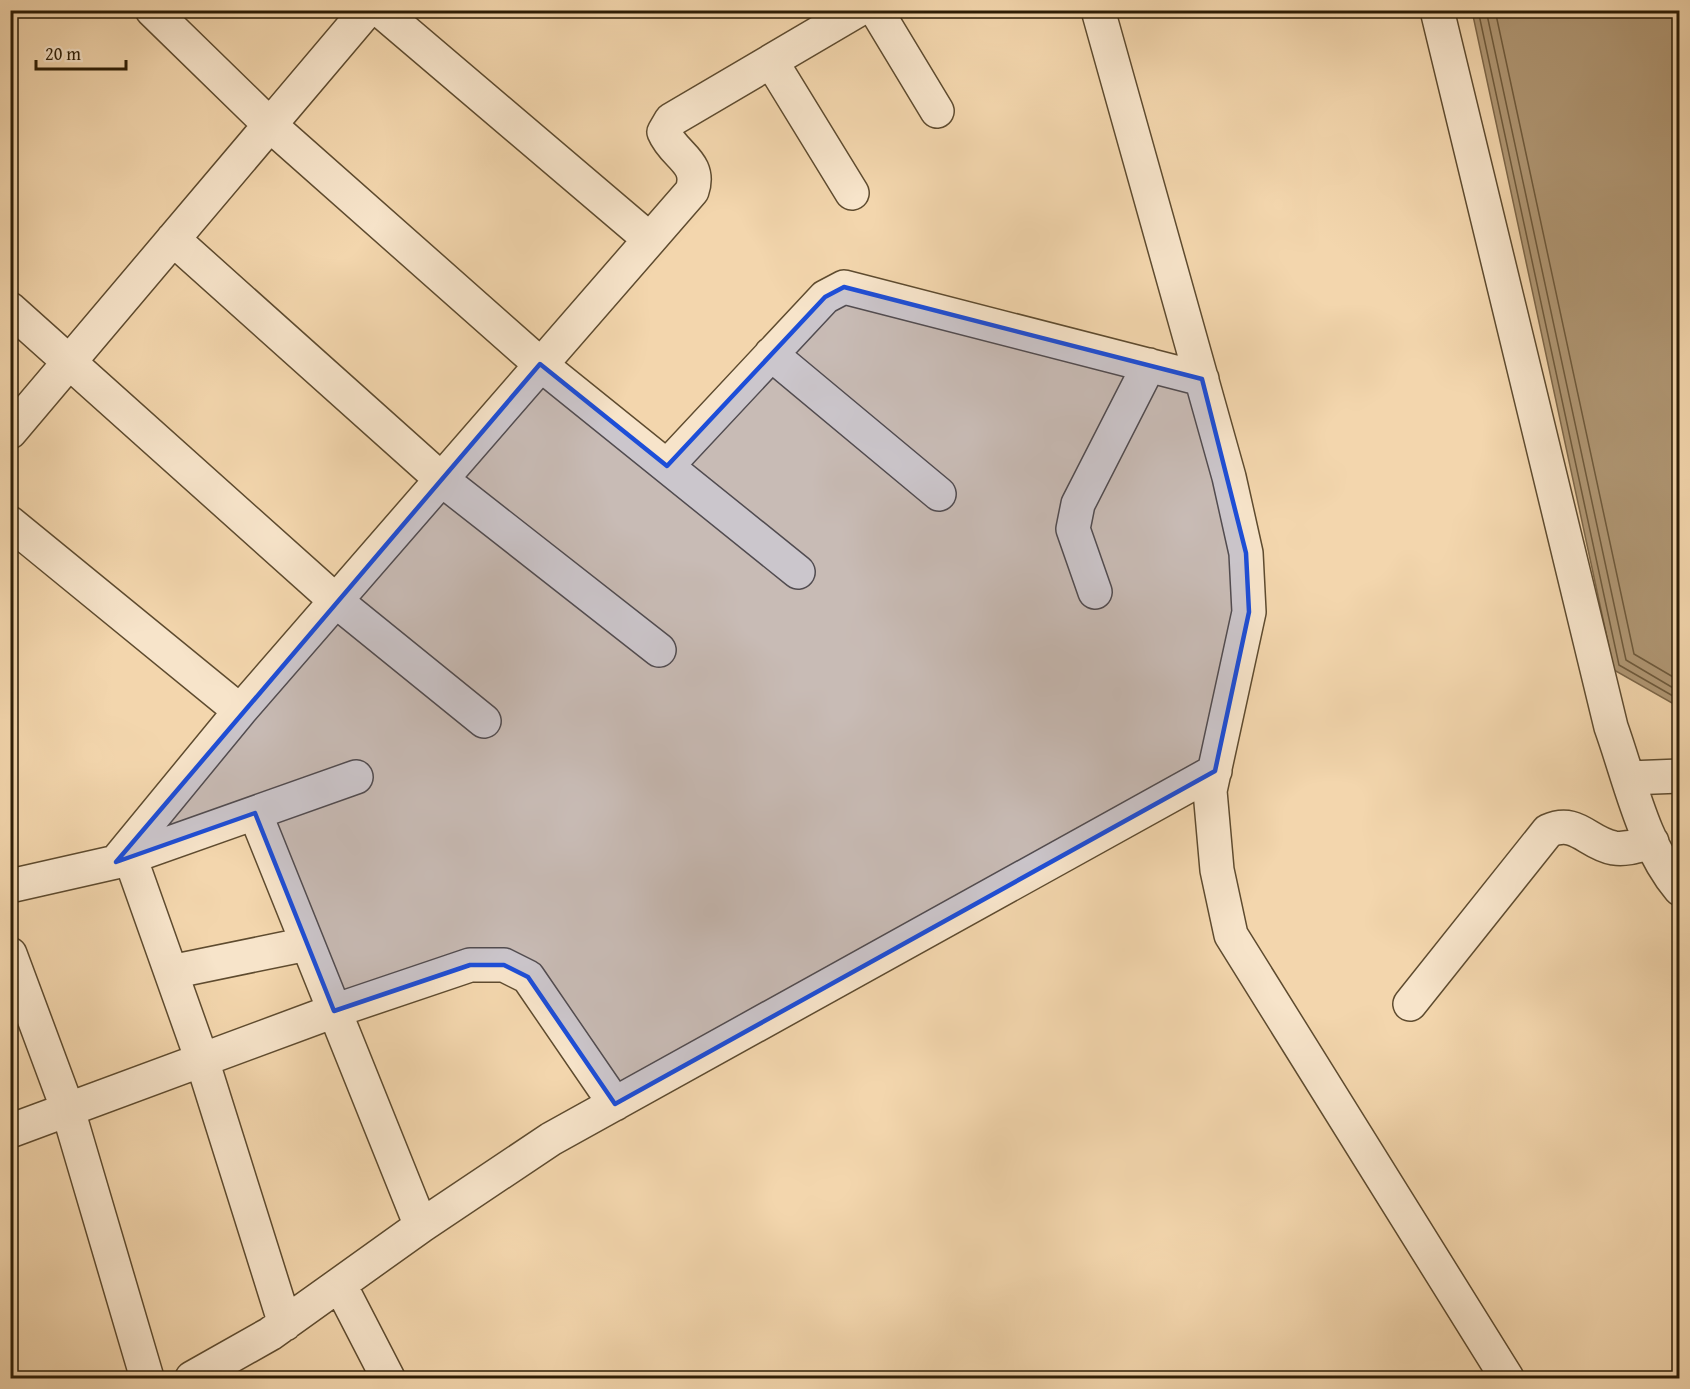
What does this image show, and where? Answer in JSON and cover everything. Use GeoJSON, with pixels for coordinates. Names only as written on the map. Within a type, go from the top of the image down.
{"type":"FeatureCollection","features":[{"type":"Feature","properties":{"kind":"street"},"geometry":{"type":"LineString","coordinates":[[152,10],[270,125],[540,364],[798,572]]}},
{"type":"Feature","properties":{"kind":"street"},"geometry":{"type":"LineString","coordinates":[[10,432],[367,10]]}},
{"type":"Feature","properties":{"kind":"street"},"geometry":{"type":"LineString","coordinates":[[380,10],[648,238]]}},
{"type":"Feature","properties":{"kind":"street"},"geometry":{"type":"LineString","coordinates":[[123,859],[240,711],[648,238],[692,191],[696,179],[692,167],[664,132],[671,120],[858,10]]}},
{"type":"Feature","properties":{"kind":"street"},"geometry":{"type":"LineString","coordinates":[[876,10],[937,111]]}},
{"type":"Feature","properties":{"kind":"street"},"geometry":{"type":"LineString","coordinates":[[1098,10],[1202,379],[1246,553],[1249,612],[1210,791],[1217,870],[1231,935],[1507,1378]]}},
{"type":"Feature","properties":{"kind":"street"},"geometry":{"type":"LineString","coordinates":[[1437,10],[1611,727],[1652,842],[1667,873],[1680,889]]}},
{"type":"Feature","properties":{"kind":"street"},"geometry":{"type":"LineString","coordinates":[[771,61],[852,193]]}},
{"type":"Feature","properties":{"kind":"street"},"geometry":{"type":"LineString","coordinates":[[173,239],[441,479],[659,650]]}},
{"type":"Feature","properties":{"kind":"street"},"geometry":{"type":"LineString","coordinates":[[667,466],[825,297],[844,287],[1202,379]]}},
{"type":"Feature","properties":{"kind":"street"},"geometry":{"type":"LineString","coordinates":[[10,309],[71,361],[336,601],[484,721]]}},
{"type":"Feature","properties":{"kind":"street"},"geometry":{"type":"LineString","coordinates":[[771,354],[939,494]]}},
{"type":"Feature","properties":{"kind":"street"},"geometry":{"type":"LineString","coordinates":[[1095,592],[1073,529],[1078,504],[1149,365]]}},
{"type":"Feature","properties":{"kind":"street"},"geometry":{"type":"LineString","coordinates":[[10,523],[240,711]]}},
{"type":"Feature","properties":{"kind":"street"},"geometry":{"type":"LineString","coordinates":[[192,1378],[285,1324],[421,1226],[551,1140],[1215,771]]}},
{"type":"Feature","properties":{"kind":"street"},"geometry":{"type":"LineString","coordinates":[[1629,778],[1680,776]]}},
{"type":"Feature","properties":{"kind":"street"},"geometry":{"type":"LineString","coordinates":[[10,886],[123,859],[356,777]]}},
{"type":"Feature","properties":{"kind":"street"},"geometry":{"type":"LineString","coordinates":[[255,813],[421,1226]]}},
{"type":"Feature","properties":{"kind":"street"},"geometry":{"type":"LineString","coordinates":[[1410,1004],[1548,831],[1560,826],[1576,829],[1598,843],[1615,848],[1629,848],[1652,842]]}},
{"type":"Feature","properties":{"kind":"street"},"geometry":{"type":"LineString","coordinates":[[123,859],[171,972],[202,1060],[285,1324]]}},
{"type":"Feature","properties":{"kind":"street"},"geometry":{"type":"LineString","coordinates":[[171,972],[307,944]]}},
{"type":"Feature","properties":{"kind":"street"},"geometry":{"type":"LineString","coordinates":[[10,954],[68,1110],[147,1378]]}},
{"type":"Feature","properties":{"kind":"street"},"geometry":{"type":"LineString","coordinates":[[10,1131],[334,1011],[470,965],[504,965],[528,977],[615,1104]]}},
{"type":"Feature","properties":{"kind":"street"},"geometry":{"type":"LineString","coordinates":[[340,1285],[388,1378]]}},
{"type":"Feature","properties":{"kind":"highlighted area"},"geometry":{"type":"Polygon","coordinates":[[[844,287],[1202,379],[1246,553],[1249,612],[1215,771],[615,1104],[528,977],[504,965],[470,965],[334,1011],[255,813],[116,862],[540,364],[667,466],[825,297],[844,287]]]}},
{"type":"Feature","properties":{"kind":"water"},"geometry":{"type":"Polygon","coordinates":[[[1472,11],[1679,11],[1679,707],[1614,670],[1472,11]]]}}]}
